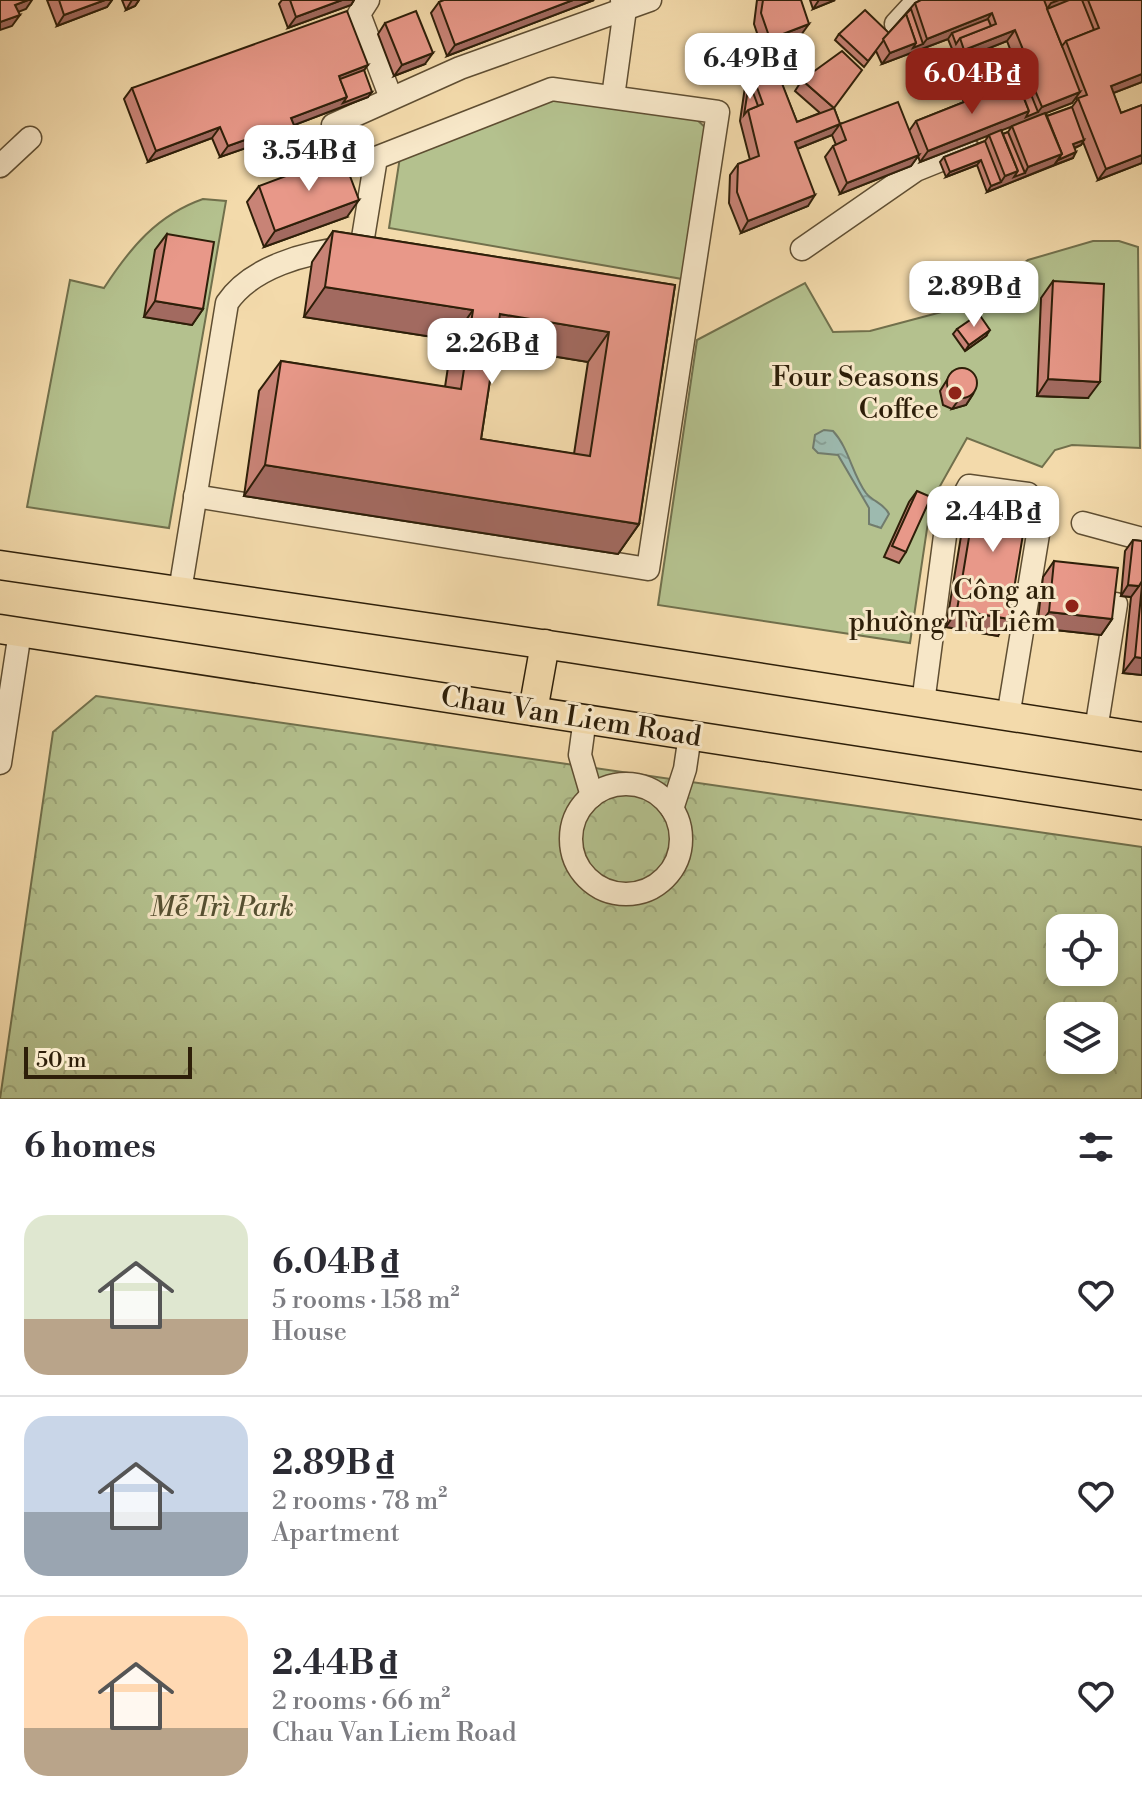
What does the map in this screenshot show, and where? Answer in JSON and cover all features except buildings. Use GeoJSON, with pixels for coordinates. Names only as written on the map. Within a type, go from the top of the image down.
{"type":"FeatureCollection","features":[{"type":"Feature","properties":{"kind":"main road"},"geometry":{"type":"LineString","coordinates":[[0,565],[545,644],[1142,737]]}},
{"type":"Feature","properties":{"kind":"main road","name":"Chau Van Liem Road"},"geometry":{"type":"LineString","coordinates":[[10,631],[1142,805]]}},
{"type":"Feature","properties":{"kind":"main road"},"geometry":{"type":"LineString","coordinates":[[533,711],[545,644]]}},
{"type":"Feature","properties":{"kind":"street"},"geometry":{"type":"LineString","coordinates":[[368,0],[359,14],[391,98]]}},
{"type":"Feature","properties":{"kind":"street"},"geometry":{"type":"LineString","coordinates":[[333,125],[391,98],[623,4],[650,0]]}},
{"type":"Feature","properties":{"kind":"street"},"geometry":{"type":"LineString","coordinates":[[896,24],[918,0]]}},
{"type":"Feature","properties":{"kind":"street"},"geometry":{"type":"LineString","coordinates":[[613,97],[623,4]]}},
{"type":"Feature","properties":{"kind":"street"},"geometry":{"type":"LineString","coordinates":[[180,591],[195,496],[227,303],[234,292],[252,278],[324,250],[368,251],[376,158],[552,89],[718,112],[681,303],[648,569],[195,496]]}},
{"type":"Feature","properties":{"kind":"street"},"geometry":{"type":"LineString","coordinates":[[0,166],[30,138]]}},
{"type":"Feature","properties":{"kind":"street"},"geometry":{"type":"LineString","coordinates":[[802,249],[916,170],[989,140]]}},
{"type":"Feature","properties":{"kind":"street"},"geometry":{"type":"LineString","coordinates":[[923,703],[946,528],[969,486],[1028,494],[1041,516],[1008,717]]}},
{"type":"Feature","properties":{"kind":"street"},"geometry":{"type":"LineString","coordinates":[[1083,523],[1142,539]]}},
{"type":"Feature","properties":{"kind":"street"},"geometry":{"type":"LineString","coordinates":[[1096,730],[1116,604]]}},
{"type":"Feature","properties":{"kind":"street"},"geometry":{"type":"LineString","coordinates":[[0,763],[10,631]]}},
{"type":"Feature","properties":{"kind":"street"},"geometry":{"type":"LineString","coordinates":[[585,718],[580,755],[592,796]]}},
{"type":"Feature","properties":{"kind":"street"},"geometry":{"type":"LineString","coordinates":[[672,809],[685,769],[690,735]]}},
{"type":"Feature","properties":{"kind":"street"},"geometry":{"type":"LineString","coordinates":[[622,784],[640,786],[656,793],[672,809],[682,839],[679,857],[670,873],[649,889],[622,894],[604,890],[589,879],[577,865],[572,847],[572,829],[578,812],[592,796],[622,784]]}},
{"type":"Feature","properties":{"kind":"green space"},"geometry":{"type":"Polygon","coordinates":[[[556,96],[694,117],[709,131],[688,280],[389,228],[400,157],[556,96]]]}},
{"type":"Feature","properties":{"kind":"green space"},"geometry":{"type":"Polygon","coordinates":[[[203,199],[226,201],[169,528],[27,507],[70,280],[104,288],[146,234],[172,214],[203,199]]]}},
{"type":"Feature","properties":{"kind":"green space"},"geometry":{"type":"Polygon","coordinates":[[[1093,241],[1119,241],[1138,247],[1140,448],[1072,445],[1055,450],[1042,467],[967,438],[931,502],[910,643],[658,605],[697,340],[805,283],[833,332],[870,331],[949,310],[987,290],[1028,260],[1093,241]]]}},
{"type":"Feature","properties":{"kind":"green space","name":"Mễ Trì Park"},"geometry":{"type":"Polygon","coordinates":[[[96,696],[1142,847],[1142,1099],[0,1099],[53,732],[96,696]]]}},
{"type":"Feature","properties":{"kind":"water"},"geometry":{"type":"Polygon","coordinates":[[[824,430],[833,431],[866,493],[887,510],[889,514],[881,528],[869,524],[869,508],[838,455],[818,453],[813,448],[815,435],[824,430]]]}},
{"type":"Feature","properties":{"kind":"place","name":"Four Seasons Coffee"},"geometry":{"type":"Point","coordinates":[955,393]}},
{"type":"Feature","properties":{"kind":"place","name":"Công an phường Từ Liêm"},"geometry":{"type":"Point","coordinates":[1072,606]}}]}
